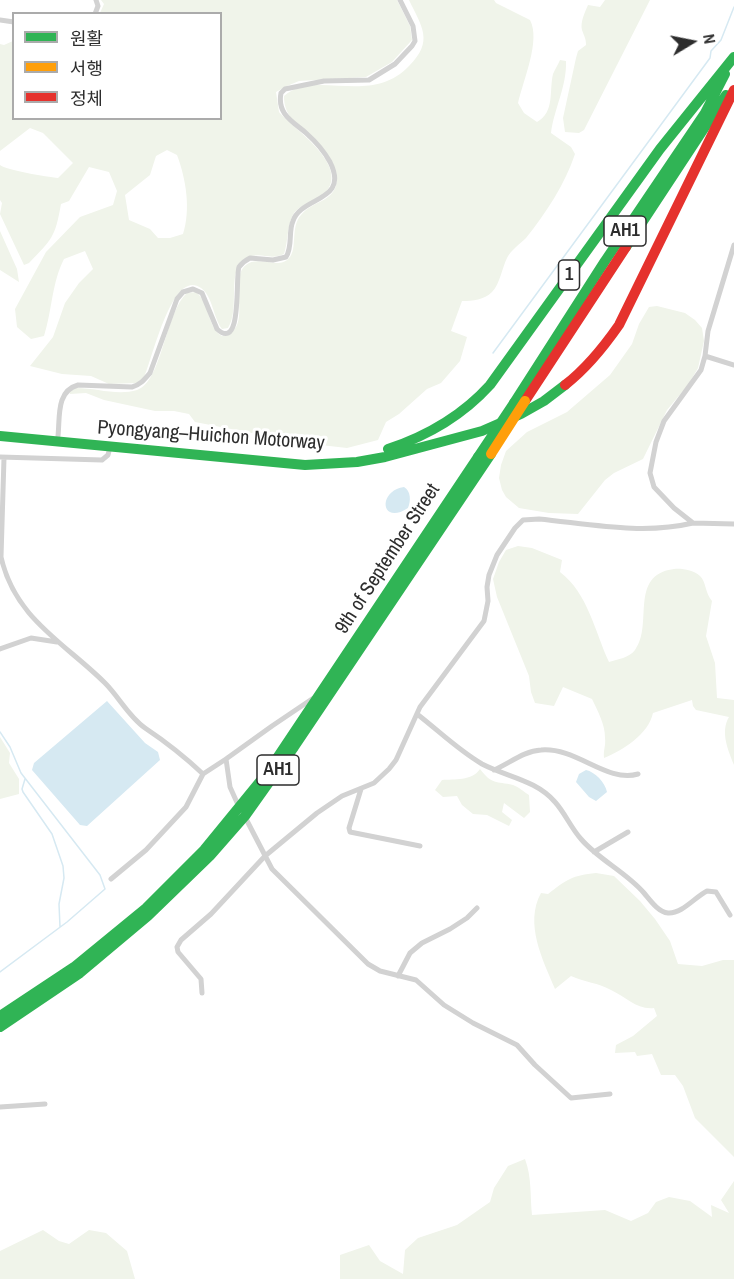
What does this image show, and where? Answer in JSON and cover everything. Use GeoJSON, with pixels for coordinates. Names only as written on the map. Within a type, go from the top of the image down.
{"type":"FeatureCollection","features":[{"type":"Feature","properties":{"kind":"highway","name":"Pyongyang–Huichon Motorway"},"geometry":{"type":"LineString","coordinates":[[0,430],[306,460],[372,454],[435,430],[457,415],[493,382],[534,322],[697,99],[734,58]]}},
{"type":"Feature","properties":{"kind":"highway","name":"9th of September Street"},"geometry":{"type":"LineString","coordinates":[[0,1027],[80,973],[148,916],[210,856],[294,747],[490,454],[605,261],[705,113],[734,58]]}},
{"type":"Feature","properties":{"kind":"highway","name":"9th of September Street"},"geometry":{"type":"LineString","coordinates":[[0,1016],[74,967],[146,908],[242,812],[478,457],[520,402],[734,82]]}},
{"type":"Feature","properties":{"kind":"highway","name":"Pyongyang–Huichon Motorway"},"geometry":{"type":"LineString","coordinates":[[0,436],[305,465],[357,462],[482,431],[521,414],[564,387],[600,352],[619,326],[734,90]]}},
{"type":"Feature","properties":{"kind":"street"},"geometry":{"type":"LineString","coordinates":[[58,436],[63,396],[70,387],[78,385],[132,387],[144,380],[150,373],[171,310],[183,292],[193,289],[202,293],[217,328],[226,333],[232,328],[236,320],[236,277],[239,267],[250,258],[273,260],[286,257],[290,251],[292,221],[296,214],[328,194],[333,182],[333,169],[327,157],[285,115],[281,105],[281,93],[285,89],[324,81],[369,80],[395,64],[415,40],[413,26],[400,0]]}},
{"type":"Feature","properties":{"kind":"street"},"geometry":{"type":"LineString","coordinates":[[693,523],[674,508],[654,487],[650,473],[656,442],[664,422],[701,370],[708,331],[734,248]]}},
{"type":"Feature","properties":{"kind":"street"},"geometry":{"type":"LineString","coordinates":[[705,356],[734,365]]}},
{"type":"Feature","properties":{"kind":"street"},"geometry":{"type":"LineString","coordinates":[[111,447],[108,455],[102,460],[2,457],[0,537],[4,570],[27,613],[105,683],[145,728],[177,749],[203,774]]}},
{"type":"Feature","properties":{"kind":"street"},"geometry":{"type":"LineString","coordinates":[[202,993],[201,980],[178,952],[177,946],[181,940],[211,914],[266,856],[317,813],[342,796],[379,780],[396,760],[420,707],[484,621],[488,601],[489,575],[497,555],[523,520],[539,519],[640,529],[671,528],[693,523],[734,524]]}},
{"type":"Feature","properties":{"kind":"street"},"geometry":{"type":"LineString","coordinates":[[0,649],[31,638],[59,643]]}},
{"type":"Feature","properties":{"kind":"street"},"geometry":{"type":"LineString","coordinates":[[111,879],[146,850],[186,807],[203,774],[321,693]]}},
{"type":"Feature","properties":{"kind":"street"},"geometry":{"type":"LineString","coordinates":[[417,714],[459,750],[494,770],[528,782],[548,795],[556,802],[573,830],[594,852],[637,885],[655,906],[669,913],[678,911],[707,891],[716,892],[730,915]]}},
{"type":"Feature","properties":{"kind":"street"},"geometry":{"type":"LineString","coordinates":[[494,770],[526,753],[542,750],[563,751],[613,773],[630,776],[638,774]]}},
{"type":"Feature","properties":{"kind":"street"},"geometry":{"type":"LineString","coordinates":[[226,759],[230,787],[272,869],[368,964],[380,971],[416,980],[444,1005],[472,1023],[517,1045],[571,1098],[609,1094]]}},
{"type":"Feature","properties":{"kind":"street"},"geometry":{"type":"LineString","coordinates":[[361,789],[349,828],[351,832],[420,846]]}},
{"type":"Feature","properties":{"kind":"street"},"geometry":{"type":"LineString","coordinates":[[594,852],[628,832]]}},
{"type":"Feature","properties":{"kind":"street"},"geometry":{"type":"LineString","coordinates":[[398,976],[410,953],[422,943],[467,918],[477,908]]}},
{"type":"Feature","properties":{"kind":"street"},"geometry":{"type":"LineString","coordinates":[[0,1107],[45,1104]]}},
{"type":"Feature","properties":{"kind":"shaded area"},"geometry":{"type":"Polygon","coordinates":[[[101,0],[397,0],[410,26],[412,40],[392,62],[366,77],[299,81],[276,92],[279,112],[307,138],[326,160],[331,171],[331,182],[325,193],[295,212],[289,226],[284,254],[274,257],[252,256],[240,263],[235,279],[232,320],[228,328],[222,329],[208,297],[201,288],[191,285],[181,291],[172,303],[165,319],[144,377],[137,383],[109,384],[91,376],[62,374],[30,366],[53,337],[65,303],[79,283],[93,269],[85,251],[64,259],[57,277],[44,336],[31,339],[17,327],[15,309],[46,252],[80,217],[113,205],[117,191],[109,172],[89,167],[69,201],[61,204],[57,224],[51,237],[29,263],[24,265],[0,214],[2,203],[0,200],[0,165],[18,171],[58,178],[73,163],[43,133],[30,128],[0,151],[0,44],[4,45],[12,41],[12,120],[222,120],[222,12],[100,12],[104,4],[101,0]],[[167,150],[156,156],[150,175],[125,195],[129,220],[150,229],[158,238],[170,238],[183,234],[187,204],[183,174],[177,155],[167,150]]]}},
{"type":"Feature","properties":{"kind":"shaded area"},"geometry":{"type":"Polygon","coordinates":[[[409,0],[494,0],[530,20],[533,28],[532,49],[518,103],[524,113],[537,122],[547,113],[554,72],[560,60],[566,61],[566,70],[551,133],[571,147],[575,154],[548,208],[526,238],[509,255],[495,289],[482,298],[462,301],[451,331],[467,337],[460,361],[441,383],[427,389],[399,414],[386,422],[378,440],[347,448],[303,443],[195,422],[189,414],[155,411],[104,400],[86,393],[70,394],[69,391],[76,388],[130,392],[145,384],[158,361],[173,315],[187,293],[196,292],[201,297],[217,332],[222,336],[232,332],[237,325],[239,315],[241,272],[251,262],[280,263],[289,258],[292,254],[296,226],[301,215],[329,196],[336,186],[334,166],[320,147],[292,119],[286,109],[284,96],[297,88],[311,85],[360,86],[377,84],[394,78],[417,57],[423,41],[421,26],[409,0]]]}},
{"type":"Feature","properties":{"kind":"shaded area"},"geometry":{"type":"Polygon","coordinates":[[[605,0],[650,0],[584,130],[579,133],[565,132],[563,118],[576,58],[578,51],[586,45],[582,30],[583,17],[588,5],[600,7],[605,0]]]}},
{"type":"Feature","properties":{"kind":"shaded area"},"geometry":{"type":"Polygon","coordinates":[[[0,231],[17,269],[19,282],[0,270],[0,231]]]}},
{"type":"Feature","properties":{"kind":"shaded area"},"geometry":{"type":"Polygon","coordinates":[[[657,306],[685,313],[695,320],[702,328],[704,341],[698,368],[688,385],[667,410],[643,459],[605,480],[578,514],[549,513],[519,508],[506,497],[499,478],[506,451],[527,432],[567,412],[610,375],[632,344],[639,324],[649,307],[657,306]]]}},
{"type":"Feature","properties":{"kind":"shaded area"},"geometry":{"type":"Polygon","coordinates":[[[404,487],[410,496],[408,508],[392,513],[386,506],[386,500],[389,494],[404,487]]]}},
{"type":"Feature","properties":{"kind":"shaded area"},"geometry":{"type":"Polygon","coordinates":[[[518,546],[532,548],[562,560],[560,572],[578,591],[584,602],[609,662],[627,657],[635,650],[643,628],[644,602],[651,581],[660,573],[674,569],[687,570],[700,576],[712,601],[706,636],[715,663],[717,698],[734,700],[734,765],[725,735],[729,717],[696,710],[692,700],[653,713],[646,728],[634,741],[604,758],[604,728],[592,699],[563,687],[554,706],[535,703],[529,676],[497,597],[493,579],[506,550],[518,546]]]}},
{"type":"Feature","properties":{"kind":"shaded area"},"geometry":{"type":"Polygon","coordinates":[[[107,701],[145,743],[158,752],[160,760],[87,826],[80,825],[32,770],[34,763],[107,701]]]}},
{"type":"Feature","properties":{"kind":"shaded area"},"geometry":{"type":"Polygon","coordinates":[[[0,737],[10,753],[9,763],[19,779],[19,794],[0,799],[0,737]]]}},
{"type":"Feature","properties":{"kind":"shaded area"},"geometry":{"type":"Polygon","coordinates":[[[480,769],[491,780],[513,785],[529,795],[530,812],[524,818],[504,803],[502,812],[512,820],[509,826],[487,815],[473,814],[462,805],[457,796],[443,797],[435,790],[442,780],[472,776],[480,769]]]}},
{"type":"Feature","properties":{"kind":"shaded area"},"geometry":{"type":"Polygon","coordinates":[[[586,770],[599,778],[606,788],[607,792],[596,801],[589,797],[576,782],[579,774],[586,770]]]}},
{"type":"Feature","properties":{"kind":"shaded area"},"geometry":{"type":"Polygon","coordinates":[[[596,873],[614,876],[640,901],[670,941],[678,964],[702,966],[723,960],[734,960],[734,1157],[695,1118],[683,1086],[675,1075],[661,1075],[652,1054],[637,1056],[635,1052],[615,1053],[616,1045],[633,1036],[657,1016],[654,1008],[642,1007],[606,988],[571,976],[555,989],[537,942],[534,917],[536,905],[541,893],[548,894],[575,877],[596,873]]]}},
{"type":"Feature","properties":{"kind":"shaded area"},"geometry":{"type":"Polygon","coordinates":[[[525,1159],[530,1180],[532,1215],[605,1210],[631,1221],[648,1213],[656,1202],[669,1197],[690,1201],[712,1217],[711,1205],[729,1213],[721,1200],[734,1181],[734,1279],[340,1279],[340,1255],[369,1245],[380,1261],[403,1274],[405,1250],[418,1238],[457,1225],[490,1202],[494,1188],[508,1166],[525,1159]]]}},
{"type":"Feature","properties":{"kind":"shaded area"},"geometry":{"type":"Polygon","coordinates":[[[43,1230],[59,1241],[69,1244],[89,1230],[106,1233],[127,1251],[135,1279],[0,1279],[0,1251],[43,1230]]]}},
{"type":"Feature","properties":{"kind":"waterway"},"geometry":{"type":"LineString","coordinates":[[493,353],[710,58],[711,51],[721,40],[734,7]]}},
{"type":"Feature","properties":{"kind":"waterway"},"geometry":{"type":"LineString","coordinates":[[0,732],[10,747],[21,773],[100,875],[105,889],[67,922],[0,972]]}},
{"type":"Feature","properties":{"kind":"waterway"},"geometry":{"type":"LineString","coordinates":[[25,779],[23,792],[52,834],[63,866],[64,878],[59,904],[60,927]]}},
{"type":"Feature","properties":{"kind":"traffic: fast"},"geometry":{"type":"LineString","coordinates":[[388,449],[443,424],[468,406],[490,385],[660,149],[734,57]]}},
{"type":"Feature","properties":{"kind":"traffic: fast"},"geometry":{"type":"LineString","coordinates":[[514,403],[605,261],[705,113],[725,74]]}},
{"type":"Feature","properties":{"kind":"traffic: fast"},"geometry":{"type":"LineString","coordinates":[[626,247],[726,95]]}},
{"type":"Feature","properties":{"kind":"traffic: fast"},"geometry":{"type":"LineString","coordinates":[[0,436],[305,465],[357,462],[385,457],[482,431],[521,414],[544,401],[565,385]]}},
{"type":"Feature","properties":{"kind":"traffic: fast"},"geometry":{"type":"LineString","coordinates":[[478,457],[514,403]]}},
{"type":"Feature","properties":{"kind":"traffic: fast"},"geometry":{"type":"LineString","coordinates":[[0,1027],[80,973],[148,916],[210,856],[245,816],[491,454]]}},
{"type":"Feature","properties":{"kind":"traffic: fast"},"geometry":{"type":"LineString","coordinates":[[0,1016],[74,967],[146,908],[204,850],[267,773],[478,457]]}},
{"type":"Feature","properties":{"kind":"traffic: jam"},"geometry":{"type":"LineString","coordinates":[[565,385],[594,357],[619,325],[734,90]]}},
{"type":"Feature","properties":{"kind":"traffic: jam"},"geometry":{"type":"LineString","coordinates":[[525,401],[626,247]]}},
{"type":"Feature","properties":{"kind":"traffic: slow"},"geometry":{"type":"LineString","coordinates":[[491,454],[525,401]]}}]}
